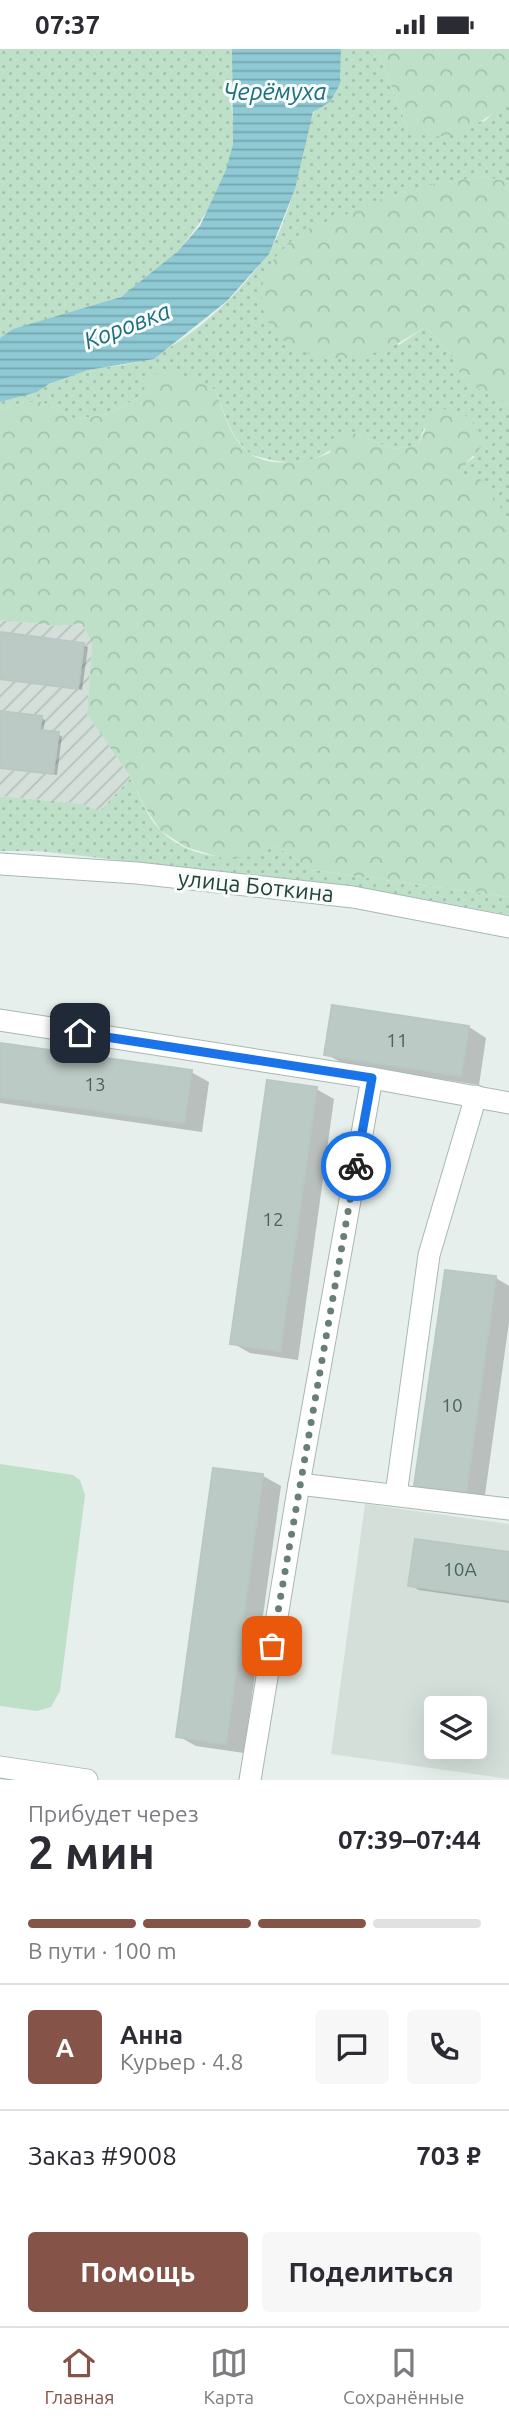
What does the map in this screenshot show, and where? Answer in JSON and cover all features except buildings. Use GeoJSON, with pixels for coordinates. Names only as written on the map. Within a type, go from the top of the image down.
{"type":"FeatureCollection","features":[{"type":"Feature","properties":{"kind":"street","name":"улица Боткина"},"geometry":{"type":"LineString","coordinates":[[0,864],[137,873],[353,897],[509,927]]}},
{"type":"Feature","properties":{"kind":"street"},"geometry":{"type":"LineString","coordinates":[[0,1020],[476,1096],[507,1095]]}},
{"type":"Feature","properties":{"kind":"street"},"geometry":{"type":"LineString","coordinates":[[250,1780],[299,1484],[372,1078]]}},
{"type":"Feature","properties":{"kind":"street"},"geometry":{"type":"LineString","coordinates":[[396,1495],[429,1255],[476,1096]]}},
{"type":"Feature","properties":{"kind":"street"},"geometry":{"type":"LineString","coordinates":[[299,1484],[509,1509]]}},
{"type":"Feature","properties":{"kind":"street"},"geometry":{"type":"LineString","coordinates":[[0,1767],[73,1779]]}},
{"type":"Feature","properties":{"kind":"shaded area"},"geometry":{"type":"Polygon","coordinates":[[[0,620],[58,626],[82,624],[92,643],[87,714],[131,778],[100,812],[82,804],[0,796],[0,620]]]}},
{"type":"Feature","properties":{"kind":"shaded area"},"geometry":{"type":"Polygon","coordinates":[[[365,1504],[509,1524],[509,1779],[331,1754],[365,1504]]]}},
{"type":"Feature","properties":{"kind":"green space"},"geometry":{"type":"Polygon","coordinates":[[[0,49],[232,49],[231,96],[234,132],[228,166],[207,211],[193,233],[158,271],[120,297],[67,316],[13,329],[0,338],[0,49]]]}},
{"type":"Feature","properties":{"kind":"green space"},"geometry":{"type":"Polygon","coordinates":[[[341,49],[377,49],[408,129],[485,121],[500,106],[509,103],[509,182],[481,176],[402,192],[304,232],[399,345],[425,327],[449,352],[464,380],[509,405],[509,520],[463,474],[466,463],[475,457],[424,428],[418,445],[393,449],[351,432],[314,459],[293,462],[268,459],[248,452],[232,431],[215,389],[143,395],[108,414],[75,419],[42,402],[24,402],[0,410],[0,402],[84,371],[131,364],[156,354],[199,327],[240,288],[271,247],[281,228],[295,188],[312,116],[340,84],[341,49]]]}},
{"type":"Feature","properties":{"kind":"green space"},"geometry":{"type":"Polygon","coordinates":[[[377,49],[509,49],[509,103],[461,134],[433,137],[408,129],[377,49]]]}},
{"type":"Feature","properties":{"kind":"green space"},"geometry":{"type":"Polygon","coordinates":[[[481,176],[509,182],[509,405],[464,381],[449,352],[425,327],[376,353],[327,358],[301,351],[281,338],[267,320],[261,299],[265,277],[278,254],[303,232],[402,192],[481,176]]]}},
{"type":"Feature","properties":{"kind":"green space"},"geometry":{"type":"Polygon","coordinates":[[[169,371],[215,389],[228,424],[242,447],[257,458],[267,461],[300,461],[330,453],[332,439],[351,432],[393,449],[418,445],[435,409],[454,411],[466,416],[486,442],[466,463],[463,474],[482,480],[509,520],[509,897],[312,870],[276,846],[255,856],[225,859],[186,847],[161,831],[144,806],[131,778],[87,714],[92,643],[82,624],[58,626],[0,620],[0,410],[24,402],[42,402],[76,419],[108,414],[143,395],[147,376],[169,371]]]}},
{"type":"Feature","properties":{"kind":"green space"},"geometry":{"type":"Polygon","coordinates":[[[131,778],[155,824],[172,840],[186,848],[200,853],[231,857],[276,846],[312,870],[509,897],[509,915],[352,886],[38,851],[0,851],[0,796],[82,804],[100,811],[131,778]]]}},
{"type":"Feature","properties":{"kind":"green space"},"geometry":{"type":"Polygon","coordinates":[[[0,1464],[73,1475],[80,1480],[85,1495],[60,1691],[51,1707],[37,1711],[0,1706],[0,1464]]]}},
{"type":"Feature","properties":{"kind":"water","name":"Черёмуха"},"geometry":{"type":"Polygon","coordinates":[[[232,49],[341,49],[340,84],[330,102],[313,112],[295,189],[269,254],[227,301],[154,359],[88,370],[49,384],[37,392],[0,402],[0,338],[13,329],[121,297],[177,252],[200,226],[226,170],[233,144],[232,49]]]}},
{"type":"Feature","properties":{"kind":"way so far"},"geometry":{"type":"LineString","coordinates":[[272,1646],[317,1375],[356,1166]]}},
{"type":"Feature","properties":{"kind":"route"},"geometry":{"type":"LineString","coordinates":[[80,1033],[372,1078],[356,1166]]}},
{"type":"Feature","properties":{"kind":"water label","name":"Коровка"},"geometry":{"type":"Point","coordinates":[127,326]}}]}
